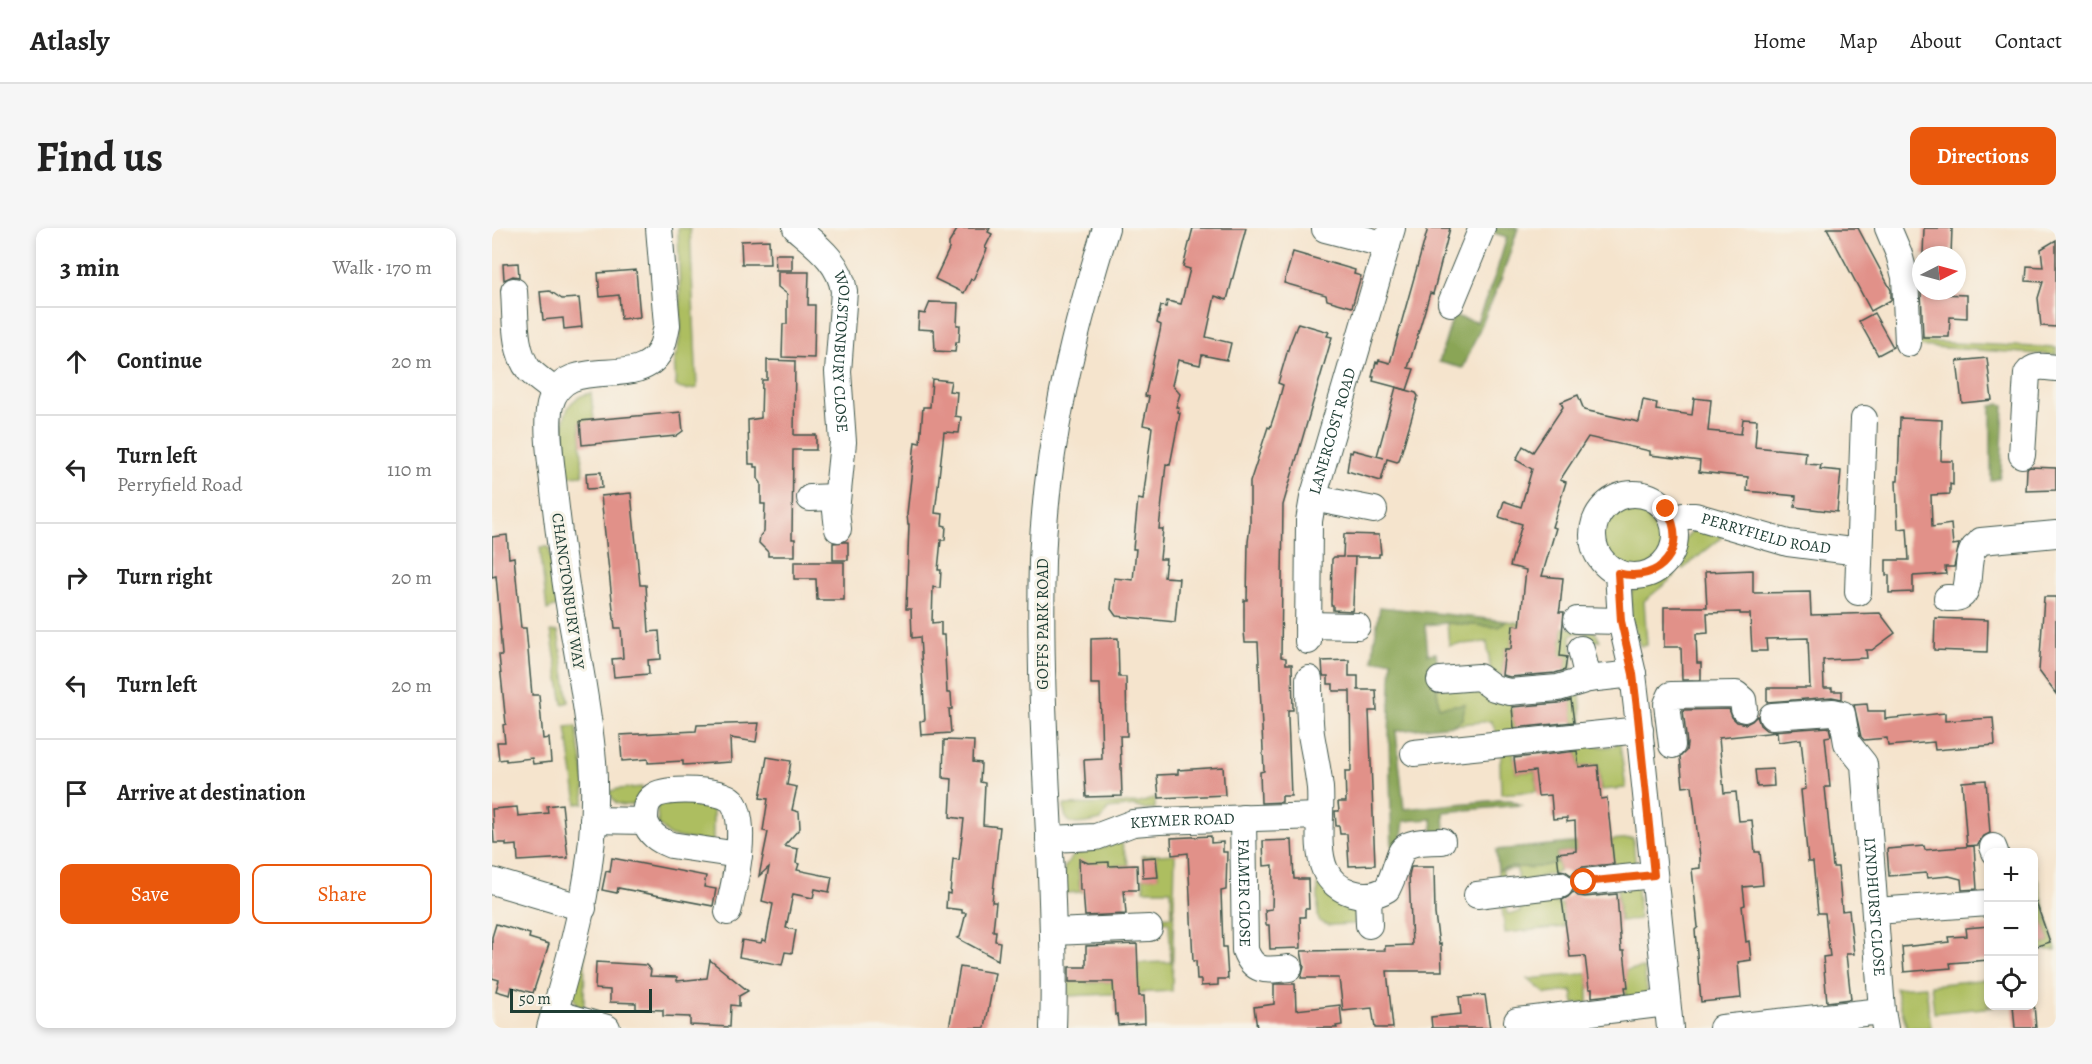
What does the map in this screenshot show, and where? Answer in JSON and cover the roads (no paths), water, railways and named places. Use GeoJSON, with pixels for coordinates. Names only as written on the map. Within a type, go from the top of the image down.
{"type":"FeatureCollection","features":[{"type":"Feature","properties":{"kind":"street"},"geometry":{"type":"LineString","coordinates":[[514,291],[519,347],[523,360],[535,375],[555,391],[574,377],[642,367],[659,353],[667,325],[659,228]]}},
{"type":"Feature","properties":{"kind":"street","name":"WOLSTONBURY CLOSE"},"geometry":{"type":"LineString","coordinates":[[796,228],[838,268],[844,291],[838,372],[843,442],[837,498],[838,529]]}},
{"type":"Feature","properties":{"kind":"street","name":"GOFFS PARK ROAD"},"geometry":{"type":"LineString","coordinates":[[1053,1028],[1053,932],[1042,620],[1044,521],[1063,387],[1082,309],[1106,228]]}},
{"type":"Feature","properties":{"kind":"street"},"geometry":{"type":"LineString","coordinates":[[1451,303],[1482,228]]}},
{"type":"Feature","properties":{"kind":"street"},"geometry":{"type":"LineString","coordinates":[[1888,228],[1899,254],[1905,277],[1908,343]]}},
{"type":"Feature","properties":{"kind":"street"},"geometry":{"type":"LineString","coordinates":[[1325,229],[1390,237]]}},
{"type":"Feature","properties":{"kind":"street","name":"LANERCOST ROAD"},"geometry":{"type":"LineString","coordinates":[[1357,626],[1308,633],[1309,528],[1313,498],[1390,237]]}},
{"type":"Feature","properties":{"kind":"street"},"geometry":{"type":"LineString","coordinates":[[2022,455],[2027,374],[2036,367],[2056,368]]}},
{"type":"Feature","properties":{"kind":"street","name":"CHANCTONBURY WAY"},"geometry":{"type":"LineString","coordinates":[[552,1020],[583,908],[590,865],[594,791],[591,741],[560,548],[552,472],[549,420],[550,406],[555,391]]}},
{"type":"Feature","properties":{"kind":"street"},"geometry":{"type":"LineString","coordinates":[[1858,592],[1864,419]]}},
{"type":"Feature","properties":{"kind":"street"},"geometry":{"type":"LineString","coordinates":[[1630,493],[1644,494],[1656,500],[1673,520],[1676,535],[1667,561],[1657,570],[1644,575],[1631,577],[1606,566],[1598,556],[1593,543],[1593,530],[1597,516],[1605,505],[1616,497],[1630,493]]}},
{"type":"Feature","properties":{"kind":"street"},"geometry":{"type":"LineString","coordinates":[[810,498],[837,498]]}},
{"type":"Feature","properties":{"kind":"street"},"geometry":{"type":"LineString","coordinates":[[1313,498],[1374,510]]}},
{"type":"Feature","properties":{"kind":"street","name":"PERRYFIELD ROAD"},"geometry":{"type":"LineString","coordinates":[[1673,520],[1683,516],[1695,516],[1788,543],[1859,552]]}},
{"type":"Feature","properties":{"kind":"street"},"geometry":{"type":"LineString","coordinates":[[1947,598],[1959,598],[1964,594],[1969,561],[1973,549],[1981,541],[2056,534]]}},
{"type":"Feature","properties":{"kind":"street"},"geometry":{"type":"LineString","coordinates":[[1516,1017],[1627,1008],[1669,1016],[1639,724],[1633,674],[1621,621],[1618,573]]}},
{"type":"Feature","properties":{"kind":"street"},"geometry":{"type":"LineString","coordinates":[[1577,620],[1621,621]]}},
{"type":"Feature","properties":{"kind":"street"},"geometry":{"type":"LineString","coordinates":[[1581,649],[1588,679]]}},
{"type":"Feature","properties":{"kind":"street"},"geometry":{"type":"LineString","coordinates":[[1440,680],[1479,677],[1494,688],[1509,692],[1558,688],[1588,679],[1633,674]]}},
{"type":"Feature","properties":{"kind":"street"},"geometry":{"type":"LineString","coordinates":[[1309,679],[1312,735],[1320,790],[1322,863],[1331,880],[1339,887],[1358,895],[1378,894],[1387,889],[1397,859],[1409,844],[1419,841],[1442,841]]}},
{"type":"Feature","properties":{"kind":"street"},"geometry":{"type":"LineString","coordinates":[[1672,745],[1668,699],[1676,694],[1736,694],[1743,700],[1744,709]]}},
{"type":"Feature","properties":{"kind":"street","name":"LYNDHURST CLOSE"},"geometry":{"type":"LineString","coordinates":[[1722,1028],[1884,1020],[1864,764],[1849,747],[1842,714],[1833,712],[1772,716]]}},
{"type":"Feature","properties":{"kind":"street"},"geometry":{"type":"LineString","coordinates":[[1414,753],[1639,724],[1668,713]]}},
{"type":"Feature","properties":{"kind":"street"},"geometry":{"type":"LineString","coordinates":[[728,912],[739,855],[737,812],[733,802],[719,794],[677,791],[656,794],[648,802],[645,809],[645,821],[651,833],[663,842],[739,855]]}},
{"type":"Feature","properties":{"kind":"street","name":"KEYMER ROAD"},"geometry":{"type":"LineString","coordinates":[[1049,839],[1096,837],[1133,823],[1320,816]]}},
{"type":"Feature","properties":{"kind":"street","name":"FALMER CLOSE"},"geometry":{"type":"LineString","coordinates":[[1243,818],[1245,950],[1249,961],[1256,967],[1267,970],[1289,968]]}},
{"type":"Feature","properties":{"kind":"street"},"geometry":{"type":"LineString","coordinates":[[593,820],[645,821]]}},
{"type":"Feature","properties":{"kind":"street"},"geometry":{"type":"LineString","coordinates":[[1477,895],[1654,875]]}},
{"type":"Feature","properties":{"kind":"street"},"geometry":{"type":"LineString","coordinates":[[492,881],[583,908]]}},
{"type":"Feature","properties":{"kind":"street"},"geometry":{"type":"LineString","coordinates":[[1368,896],[1369,925]]}},
{"type":"Feature","properties":{"kind":"street"},"geometry":{"type":"LineString","coordinates":[[1876,911],[1984,903]]}},
{"type":"Feature","properties":{"kind":"street"},"geometry":{"type":"LineString","coordinates":[[1053,932],[1149,928]]}},
{"type":"Feature","properties":{"kind":"street"},"geometry":{"type":"LineString","coordinates":[[552,1020],[607,1028]]}}]}
